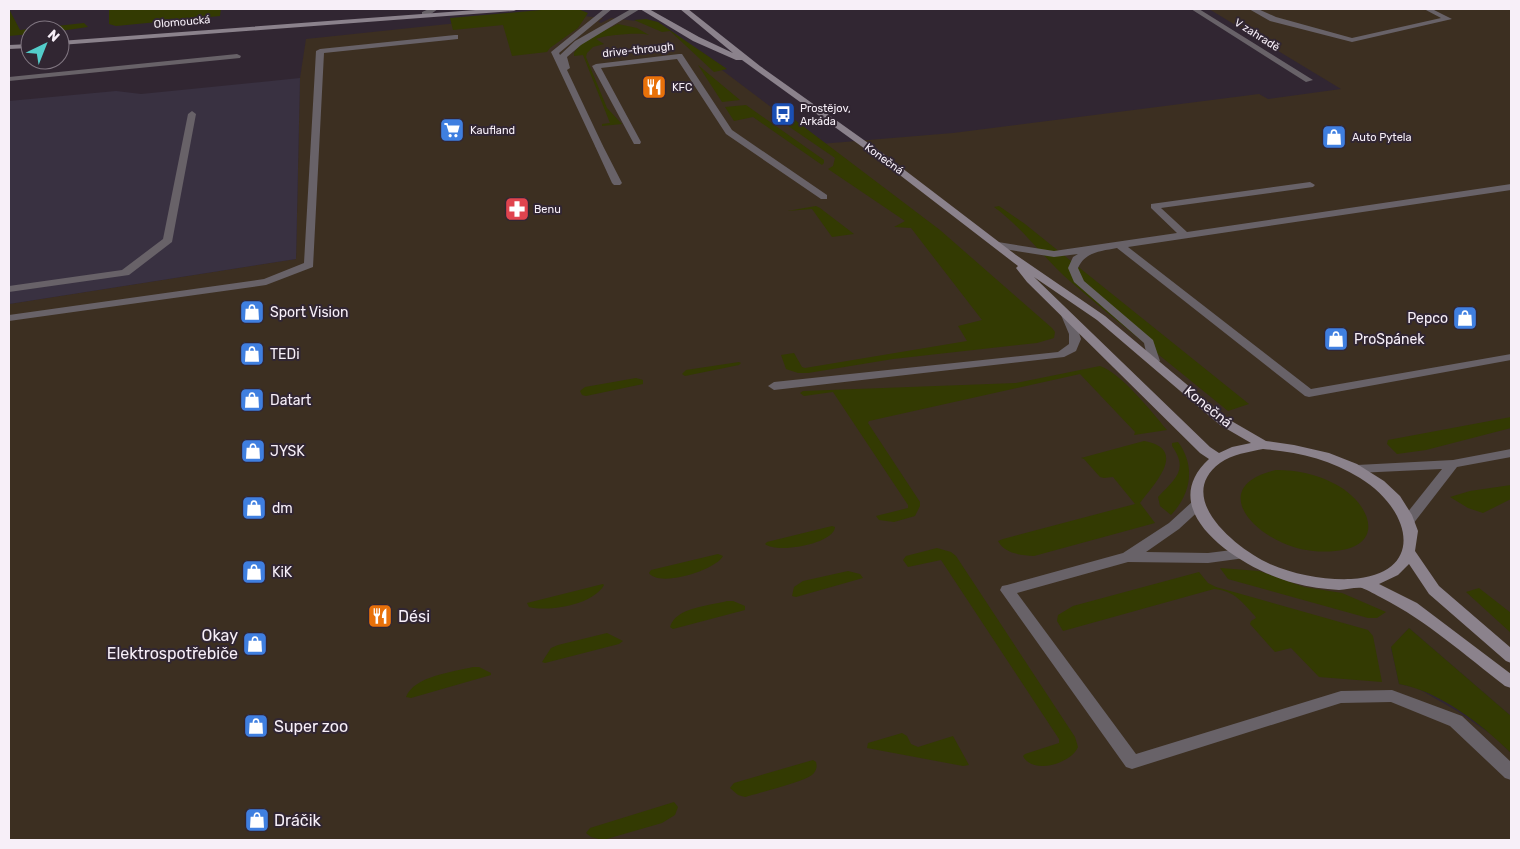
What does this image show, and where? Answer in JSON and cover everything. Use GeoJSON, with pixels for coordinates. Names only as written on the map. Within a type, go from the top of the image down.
{"type":"FeatureCollection","features":[{"type":"Feature","properties":{"kind":"main road","name":"Olomoucká"},"geometry":{"type":"LineString","coordinates":[[425,14],[444,9]]}},
{"type":"Feature","properties":{"kind":"main road","name":"Olomoucká"},"geometry":{"type":"LineString","coordinates":[[70,42],[425,14],[514,9]]}},
{"type":"Feature","properties":{"kind":"main road","name":"Konečná"},"geometry":{"type":"LineString","coordinates":[[644,9],[696,39],[753,64]]}},
{"type":"Feature","properties":{"kind":"main road","name":"Konečná"},"geometry":{"type":"LineString","coordinates":[[684,9],[753,64],[882,157],[1012,257],[1088,308],[1154,361],[1224,422],[1263,445]]}},
{"type":"Feature","properties":{"kind":"main road","name":"Konečná"},"geometry":{"type":"LineString","coordinates":[[1012,257],[1031,280],[1067,316],[1205,450],[1217,458]]}},
{"type":"Feature","properties":{"kind":"main road","name":"Konečná"},"geometry":{"type":"LineString","coordinates":[[1198,504],[1197,486],[1204,470],[1217,458],[1230,451],[1263,445],[1294,448],[1326,456],[1357,469],[1380,485],[1397,502],[1408,521],[1412,537],[1409,553]]}},
{"type":"Feature","properties":{"kind":"main road"},"geometry":{"type":"LineString","coordinates":[[1198,504],[1207,521],[1220,538],[1240,554],[1268,569],[1301,580],[1333,585],[1364,583],[1384,577],[1400,566],[1409,553],[1434,590],[1511,657]]}},
{"type":"Feature","properties":{"kind":"main road"},"geometry":{"type":"LineString","coordinates":[[1364,583],[1412,607],[1511,682]]}},
{"type":"Feature","properties":{"kind":"street"},"geometry":{"type":"LineString","coordinates":[[425,14],[434,9]]}},
{"type":"Feature","properties":{"kind":"street"},"geometry":{"type":"LineString","coordinates":[[608,9],[555,52],[616,183]]}},
{"type":"Feature","properties":{"kind":"street"},"geometry":{"type":"LineString","coordinates":[[567,76],[563,56],[578,43],[636,9]]}},
{"type":"Feature","properties":{"kind":"street","name":"V zahradě"},"geometry":{"type":"LineString","coordinates":[[1194,9],[1308,80]]}},
{"type":"Feature","properties":{"kind":"street"},"geometry":{"type":"LineString","coordinates":[[1253,9],[1273,19],[1352,40],[1448,20],[1427,9]]}},
{"type":"Feature","properties":{"kind":"street"},"geometry":{"type":"LineString","coordinates":[[9,318],[266,282],[309,265],[320,51],[454,37]]}},
{"type":"Feature","properties":{"kind":"street"},"geometry":{"type":"LineString","coordinates":[[9,79],[237,56]]}},
{"type":"Feature","properties":{"kind":"street","name":"drive-through"},"geometry":{"type":"LineString","coordinates":[[637,142],[596,66],[679,56],[729,132],[824,197]]}},
{"type":"Feature","properties":{"kind":"street"},"geometry":{"type":"LineString","coordinates":[[9,288],[124,273],[168,240],[192,114]]}},
{"type":"Feature","properties":{"kind":"street"},"geometry":{"type":"LineString","coordinates":[[1185,236],[1154,206],[1310,185]]}},
{"type":"Feature","properties":{"kind":"street"},"geometry":{"type":"LineString","coordinates":[[998,245],[1054,254],[1511,187]]}},
{"type":"Feature","properties":{"kind":"street"},"geometry":{"type":"LineString","coordinates":[[1119,245],[1309,393],[1511,357]]}},
{"type":"Feature","properties":{"kind":"street"},"geometry":{"type":"LineString","coordinates":[[1092,249],[1077,259],[1074,268],[1079,282],[1150,342],[1154,361]]}},
{"type":"Feature","properties":{"kind":"street"},"geometry":{"type":"LineString","coordinates":[[774,386],[1060,355],[1071,352],[1075,345],[1075,336],[1067,316]]}},
{"type":"Feature","properties":{"kind":"street","name":"Konečná"},"geometry":{"type":"LineString","coordinates":[[1357,469],[1453,464],[1511,453]]}},
{"type":"Feature","properties":{"kind":"street"},"geometry":{"type":"LineString","coordinates":[[1408,521],[1453,464]]}},
{"type":"Feature","properties":{"kind":"street"},"geometry":{"type":"LineString","coordinates":[[1128,557],[1174,526],[1198,504]]}},
{"type":"Feature","properties":{"kind":"street"},"geometry":{"type":"LineString","coordinates":[[1240,554],[1208,558],[1128,557],[1008,590],[1132,762],[1340,697],[1392,696],[1456,721],[1511,773]]}},
{"type":"Feature","properties":{"kind":"shaded area"},"geometry":{"type":"Polygon","coordinates":[[[1209,9],[1511,9],[1511,716],[1409,628],[1391,648],[1399,684],[1417,688],[1457,711],[1492,735],[1511,753],[1511,840],[9,840],[9,304],[296,259],[300,78],[306,39],[554,13],[603,18],[598,22],[601,23],[611,18],[661,24],[820,144],[953,133],[1259,94],[1268,99],[1341,89],[1209,9]]]}},
{"type":"Feature","properties":{"kind":"shaded area"},"geometry":{"type":"Polygon","coordinates":[[[300,78],[296,259],[9,304],[9,101],[116,91],[141,94],[300,78]]]}},
{"type":"Feature","properties":{"kind":"green space"},"geometry":{"type":"Polygon","coordinates":[[[9,9],[20,30],[20,35],[9,36],[9,9]]]}},
{"type":"Feature","properties":{"kind":"green space"},"geometry":{"type":"Polygon","coordinates":[[[109,9],[221,9],[220,16],[116,26],[109,24],[109,9]]]}},
{"type":"Feature","properties":{"kind":"green space"},"geometry":{"type":"Polygon","coordinates":[[[552,9],[578,9],[588,13],[578,28],[547,52],[512,56],[503,25],[453,30],[450,18],[552,9]]]}},
{"type":"Feature","properties":{"kind":"green space"},"geometry":{"type":"Polygon","coordinates":[[[646,19],[658,22],[727,69],[714,72],[670,31],[662,32],[634,20],[646,19]]]}},
{"type":"Feature","properties":{"kind":"green space"},"geometry":{"type":"Polygon","coordinates":[[[84,23],[88,27],[70,30],[70,25],[84,23]]]}},
{"type":"Feature","properties":{"kind":"green space"},"geometry":{"type":"Polygon","coordinates":[[[618,24],[637,28],[649,35],[614,35],[596,39],[604,44],[593,47],[587,53],[586,57],[607,108],[622,124],[602,126],[602,124],[610,123],[583,55],[574,56],[574,53],[588,40],[618,24]]]}},
{"type":"Feature","properties":{"kind":"green space"},"geometry":{"type":"Polygon","coordinates":[[[698,65],[740,100],[722,102],[698,65]]]}},
{"type":"Feature","properties":{"kind":"green space"},"geometry":{"type":"Polygon","coordinates":[[[746,105],[824,160],[824,163],[822,165],[753,117],[734,121],[725,107],[746,105]]]}},
{"type":"Feature","properties":{"kind":"green space"},"geometry":{"type":"Polygon","coordinates":[[[787,114],[940,230],[1052,328],[1055,332],[1054,338],[1037,343],[893,359],[808,373],[798,373],[786,369],[781,355],[794,353],[802,367],[805,368],[967,341],[958,326],[982,320],[911,228],[894,227],[905,221],[828,169],[833,166],[835,158],[775,117],[787,114]]]}},
{"type":"Feature","properties":{"kind":"green space"},"geometry":{"type":"Polygon","coordinates":[[[816,206],[854,234],[832,237],[812,209],[787,211],[816,206]]]}},
{"type":"Feature","properties":{"kind":"green space"},"geometry":{"type":"Polygon","coordinates":[[[999,206],[1025,224],[1249,404],[1228,411],[1071,282],[1005,215],[994,207],[999,206]]]}},
{"type":"Feature","properties":{"kind":"green space"},"geometry":{"type":"Polygon","coordinates":[[[741,363],[739,365],[685,376],[682,374],[686,370],[741,363]]]}},
{"type":"Feature","properties":{"kind":"green space"},"geometry":{"type":"Polygon","coordinates":[[[1100,366],[1117,376],[1145,404],[1167,430],[1134,435],[1135,432],[1080,374],[869,421],[868,423],[920,502],[915,516],[894,522],[879,520],[876,516],[908,508],[908,505],[833,392],[804,396],[800,393],[803,391],[1016,383],[1100,366]]]}},
{"type":"Feature","properties":{"kind":"green space"},"geometry":{"type":"Polygon","coordinates":[[[636,378],[643,380],[643,384],[586,396],[582,395],[580,391],[585,387],[636,378]]]}},
{"type":"Feature","properties":{"kind":"green space"},"geometry":{"type":"Polygon","coordinates":[[[1511,417],[1511,428],[1426,450],[1397,454],[1387,444],[1388,440],[1511,417]]]}},
{"type":"Feature","properties":{"kind":"green space"},"geometry":{"type":"Polygon","coordinates":[[[1144,441],[1157,445],[1164,451],[1166,459],[1159,477],[1140,503],[1155,523],[1034,556],[1009,551],[998,541],[1135,504],[1113,477],[1100,477],[1081,458],[1144,441]]]}},
{"type":"Feature","properties":{"kind":"green space"},"geometry":{"type":"Polygon","coordinates":[[[1178,442],[1184,451],[1187,461],[1189,480],[1183,498],[1171,515],[1160,506],[1158,497],[1178,474],[1179,462],[1172,443],[1178,442]]]}},
{"type":"Feature","properties":{"kind":"green space"},"geometry":{"type":"Polygon","coordinates":[[[1276,470],[1314,475],[1335,484],[1347,492],[1357,501],[1368,522],[1368,532],[1362,541],[1352,547],[1322,552],[1283,543],[1256,526],[1247,516],[1242,505],[1241,495],[1246,485],[1257,476],[1276,470]]]}},
{"type":"Feature","properties":{"kind":"green space"},"geometry":{"type":"Polygon","coordinates":[[[1511,485],[1511,499],[1483,513],[1468,508],[1450,497],[1470,491],[1511,485]]]}},
{"type":"Feature","properties":{"kind":"green space"},"geometry":{"type":"Polygon","coordinates":[[[832,526],[835,527],[832,533],[825,538],[804,546],[781,548],[765,544],[767,542],[832,526]]]}},
{"type":"Feature","properties":{"kind":"green space"},"geometry":{"type":"Polygon","coordinates":[[[937,548],[951,552],[956,556],[1075,737],[1078,747],[1068,758],[1043,766],[1028,762],[1023,756],[1059,743],[1059,739],[941,560],[908,567],[903,560],[906,556],[937,548]]]}},
{"type":"Feature","properties":{"kind":"green space"},"geometry":{"type":"Polygon","coordinates":[[[718,554],[723,556],[710,567],[687,575],[664,579],[649,573],[651,570],[718,554]]]}},
{"type":"Feature","properties":{"kind":"green space"},"geometry":{"type":"Polygon","coordinates":[[[1220,568],[1259,571],[1304,587],[1342,593],[1386,612],[1377,618],[1368,618],[1228,579],[1220,568]]]}},
{"type":"Feature","properties":{"kind":"green space"},"geometry":{"type":"Polygon","coordinates":[[[848,571],[860,574],[863,578],[796,597],[792,596],[794,587],[803,581],[848,571]]]}},
{"type":"Feature","properties":{"kind":"green space"},"geometry":{"type":"Polygon","coordinates":[[[1199,572],[1208,583],[1216,587],[1368,630],[1373,636],[1382,682],[1319,677],[1291,648],[1275,652],[1250,624],[1256,618],[1255,616],[1233,594],[1221,590],[1214,589],[1063,631],[1057,621],[1058,615],[1073,606],[1199,572]]]}},
{"type":"Feature","properties":{"kind":"green space"},"geometry":{"type":"Polygon","coordinates":[[[603,584],[598,592],[590,598],[559,608],[529,607],[527,603],[603,584]]]}},
{"type":"Feature","properties":{"kind":"green space"},"geometry":{"type":"Polygon","coordinates":[[[1479,588],[1511,613],[1511,633],[1466,592],[1479,588]]]}},
{"type":"Feature","properties":{"kind":"green space"},"geometry":{"type":"Polygon","coordinates":[[[733,601],[745,606],[745,610],[673,629],[670,627],[673,620],[686,611],[733,601]]]}},
{"type":"Feature","properties":{"kind":"green space"},"geometry":{"type":"Polygon","coordinates":[[[1409,628],[1511,716],[1511,753],[1487,731],[1460,711],[1430,694],[1399,684],[1391,647],[1409,628]]]}},
{"type":"Feature","properties":{"kind":"green space"},"geometry":{"type":"Polygon","coordinates":[[[607,633],[623,641],[619,644],[545,663],[542,662],[551,648],[607,633]]]}},
{"type":"Feature","properties":{"kind":"green space"},"geometry":{"type":"Polygon","coordinates":[[[479,667],[491,673],[491,675],[411,698],[406,697],[410,690],[425,680],[445,673],[479,667]]]}},
{"type":"Feature","properties":{"kind":"green space"},"geometry":{"type":"Polygon","coordinates":[[[902,733],[907,736],[911,744],[918,747],[953,736],[969,765],[963,766],[867,748],[868,743],[902,733]]]}},
{"type":"Feature","properties":{"kind":"green space"},"geometry":{"type":"Polygon","coordinates":[[[813,760],[817,765],[814,773],[803,780],[745,797],[738,795],[730,788],[734,783],[813,760]]]}},
{"type":"Feature","properties":{"kind":"green space"},"geometry":{"type":"Polygon","coordinates":[[[674,802],[678,807],[675,815],[662,823],[603,840],[591,837],[586,833],[590,828],[674,802]]]}},
{"type":"Feature","properties":{"kind":"place","name":"KFC"},"geometry":{"type":"Point","coordinates":[654,87]}},
{"type":"Feature","properties":{"kind":"place","name":"Prostějov, Arkáda"},"geometry":{"type":"Point","coordinates":[783,114]}},
{"type":"Feature","properties":{"kind":"place","name":"Kaufland"},"geometry":{"type":"Point","coordinates":[452,130]}},
{"type":"Feature","properties":{"kind":"place","name":"Auto Pytela"},"geometry":{"type":"Point","coordinates":[1334,137]}},
{"type":"Feature","properties":{"kind":"place","name":"Benu"},"geometry":{"type":"Point","coordinates":[517,209]}},
{"type":"Feature","properties":{"kind":"place","name":"Sport Vision"},"geometry":{"type":"Point","coordinates":[252,312]}},
{"type":"Feature","properties":{"kind":"place","name":"Pepco"},"geometry":{"type":"Point","coordinates":[1465,318]}},
{"type":"Feature","properties":{"kind":"place","name":"ProSpánek"},"geometry":{"type":"Point","coordinates":[1336,339]}},
{"type":"Feature","properties":{"kind":"place","name":"TEDi"},"geometry":{"type":"Point","coordinates":[252,354]}},
{"type":"Feature","properties":{"kind":"place","name":"Datart"},"geometry":{"type":"Point","coordinates":[252,400]}},
{"type":"Feature","properties":{"kind":"place","name":"JYSK"},"geometry":{"type":"Point","coordinates":[253,451]}},
{"type":"Feature","properties":{"kind":"place","name":"dm"},"geometry":{"type":"Point","coordinates":[254,508]}},
{"type":"Feature","properties":{"kind":"place","name":"KiK"},"geometry":{"type":"Point","coordinates":[254,572]}},
{"type":"Feature","properties":{"kind":"place","name":"Dési"},"geometry":{"type":"Point","coordinates":[380,616]}},
{"type":"Feature","properties":{"kind":"place","name":"Okay Elektrospotřebiče"},"geometry":{"type":"Point","coordinates":[255,644]}},
{"type":"Feature","properties":{"kind":"place","name":"Super zoo"},"geometry":{"type":"Point","coordinates":[256,726]}},
{"type":"Feature","properties":{"kind":"place","name":"Dráčik"},"geometry":{"type":"Point","coordinates":[257,820]}}]}
